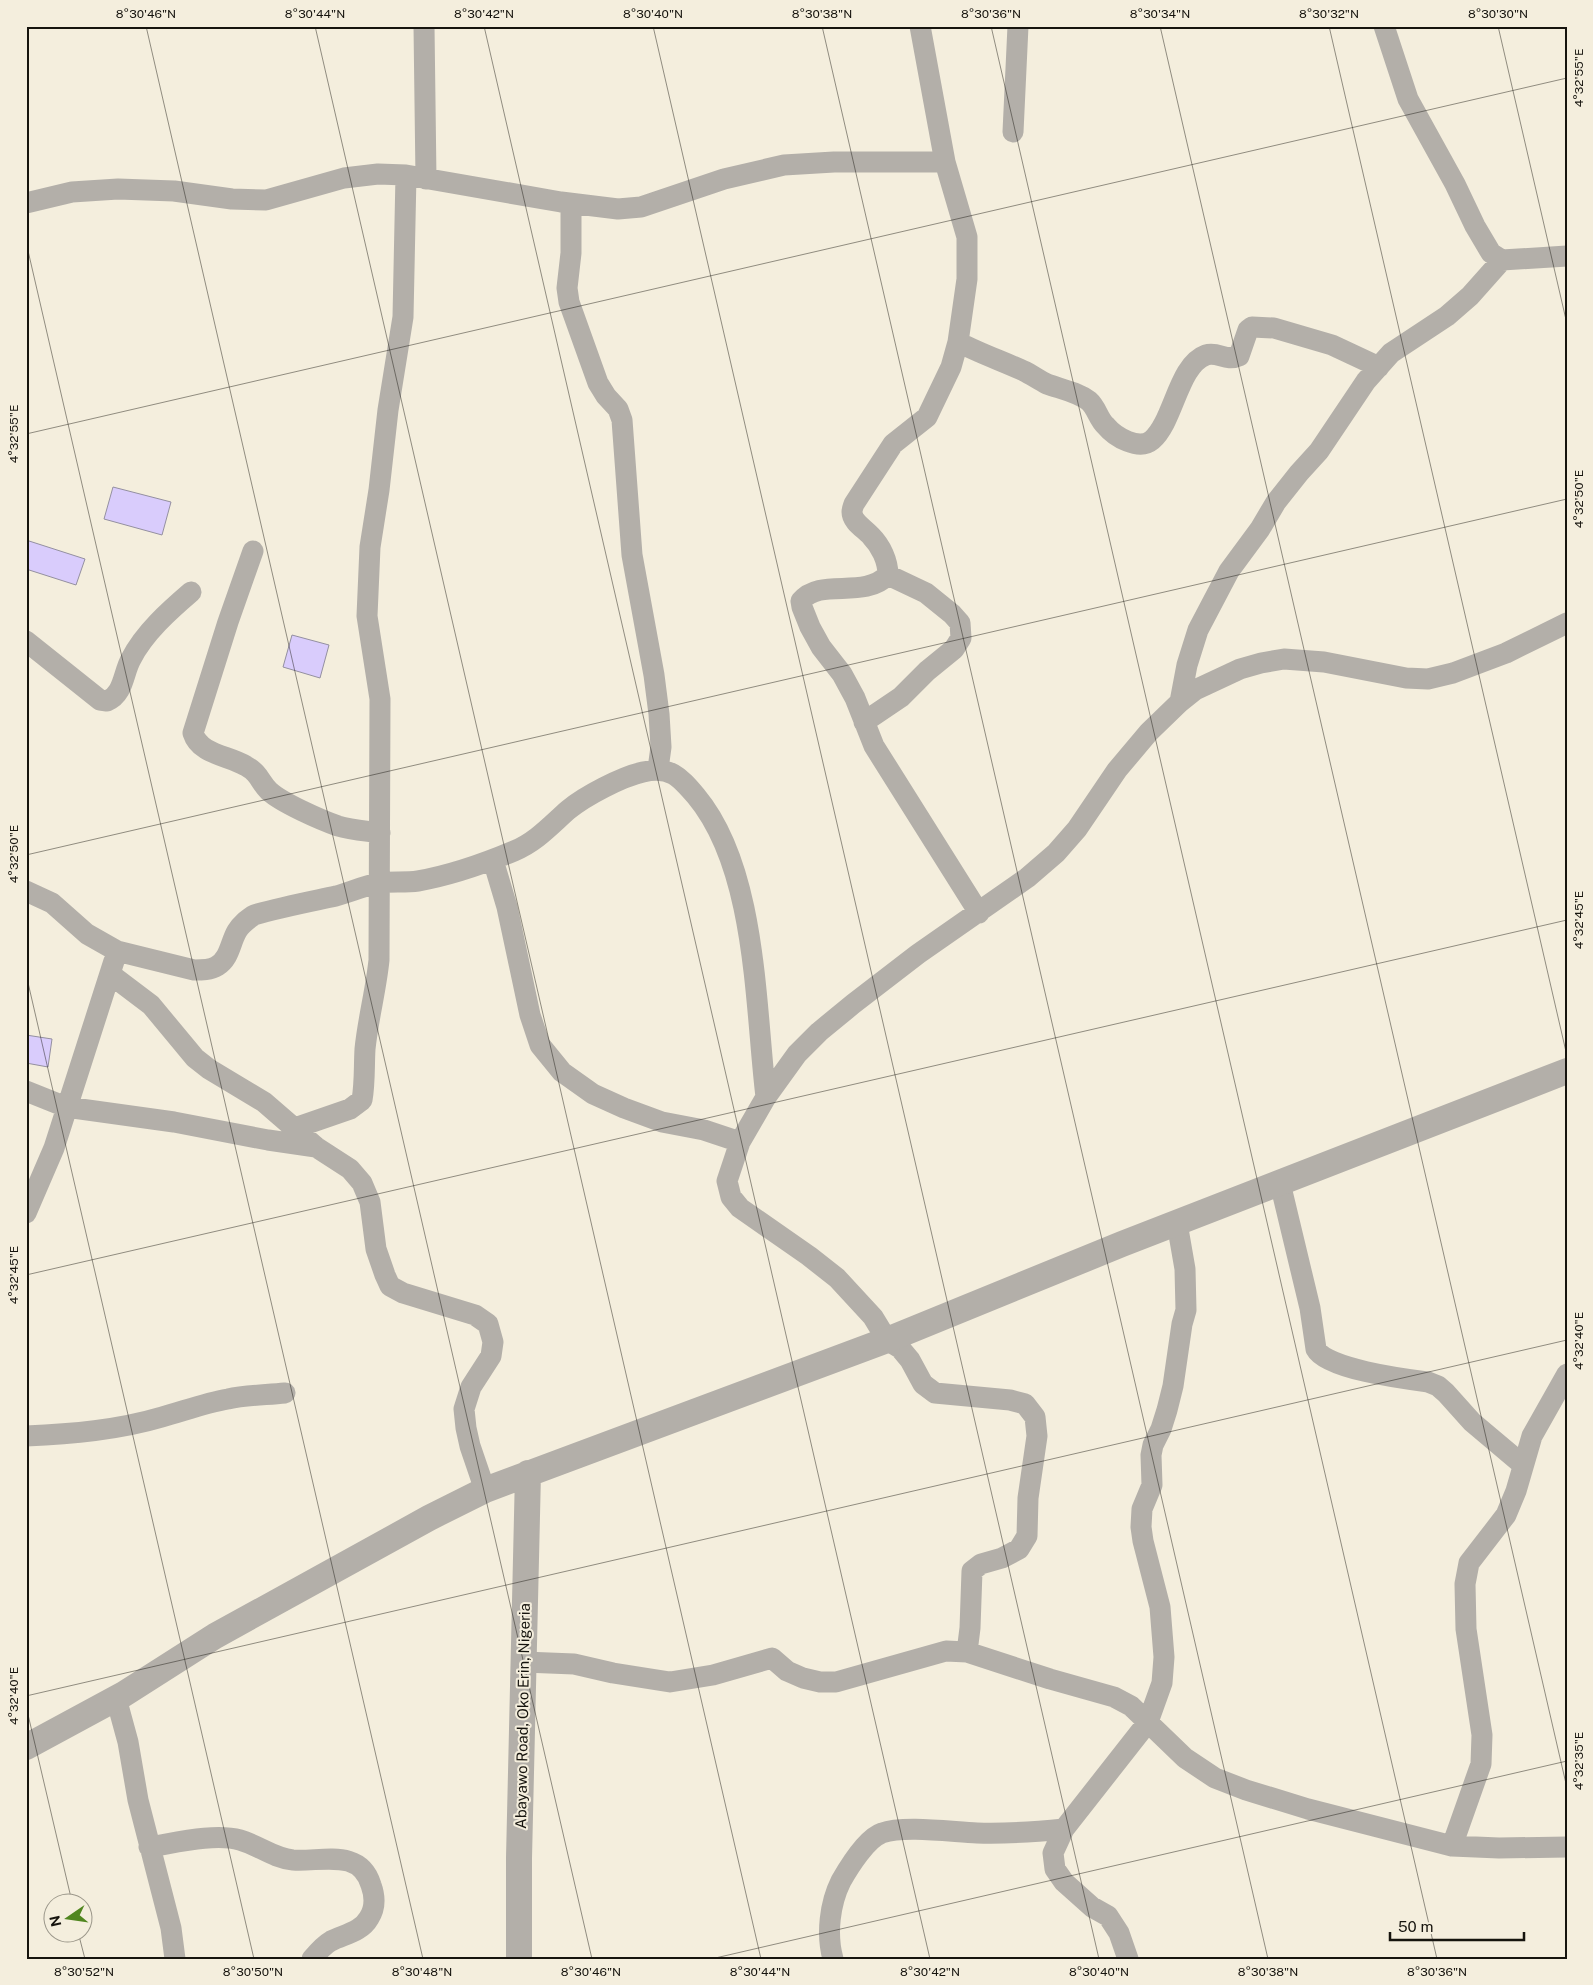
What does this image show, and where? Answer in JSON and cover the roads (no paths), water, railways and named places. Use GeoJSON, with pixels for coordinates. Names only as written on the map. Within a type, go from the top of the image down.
{"type":"FeatureCollection","features":[{"type":"Feature","properties":{"kind":"street"},"geometry":{"type":"LineString","coordinates":[[295,1128],[350,1109],[358,1105],[362,1100],[365,1050],[376,989],[379,960],[380,699],[367,616],[370,547],[388,410],[403,317],[416,177],[424,26]]}},
{"type":"Feature","properties":{"kind":"street"},"geometry":{"type":"LineString","coordinates":[[888,575],[888,564],[882,552],[873,538],[855,520],[852,513],[854,504],[893,444],[928,417],[951,367],[958,342],[966,280],[966,237],[945,162],[920,26]]}},
{"type":"Feature","properties":{"kind":"street"},"geometry":{"type":"LineString","coordinates":[[1013,132],[1018,26]]}},
{"type":"Feature","properties":{"kind":"street"},"geometry":{"type":"LineString","coordinates":[[1384,26],[1408,99],[1491,254],[1502,260],[1567,256]]}},
{"type":"Feature","properties":{"kind":"street"},"geometry":{"type":"LineString","coordinates":[[26,203],[72,192],[118,189],[174,191],[232,199],[266,200],[344,178],[378,174],[416,177],[571,204],[618,209],[641,207],[724,179],[784,165],[834,162],[945,162]]}},
{"type":"Feature","properties":{"kind":"street"},"geometry":{"type":"LineString","coordinates":[[571,204],[571,254],[567,288],[569,302],[598,383],[606,396],[618,409],[622,420],[632,555],[654,674],[659,714],[661,747],[658,769]]}},
{"type":"Feature","properties":{"kind":"street"},"geometry":{"type":"LineString","coordinates":[[1180,702],[1187,665],[1198,630],[1229,571],[1260,529],[1276,502],[1319,451],[1366,381],[1392,352],[1447,316],[1470,296],[1502,260]]}},
{"type":"Feature","properties":{"kind":"street"},"geometry":{"type":"LineString","coordinates":[[958,342],[1047,384],[1073,392],[1095,408],[1106,427],[1134,444],[1143,444],[1152,440],[1166,422],[1182,381],[1193,365],[1206,355],[1213,354],[1232,359],[1239,356],[1248,330],[1252,327],[1274,328],[1332,345],[1379,367]]}},
{"type":"Feature","properties":{"kind":"street"},"geometry":{"type":"LineString","coordinates":[[253,551],[228,622],[193,733],[196,742],[208,750],[243,764],[256,772],[270,791],[296,808],[339,826],[380,833]]}},
{"type":"Feature","properties":{"kind":"street"},"geometry":{"type":"LineString","coordinates":[[864,722],[901,697],[954,648],[961,638],[960,623],[952,614],[926,593],[888,575]]}},
{"type":"Feature","properties":{"kind":"street"},"geometry":{"type":"LineString","coordinates":[[888,575],[882,580],[862,588],[820,590],[806,595],[801,601],[802,607],[821,647],[842,674],[855,698],[864,722],[890,773],[979,913]]}},
{"type":"Feature","properties":{"kind":"street"},"geometry":{"type":"LineString","coordinates":[[26,641],[100,700],[107,701],[118,694],[130,660],[138,646],[173,608],[191,592]]}},
{"type":"Feature","properties":{"kind":"street"},"geometry":{"type":"LineString","coordinates":[[966,1652],[970,1628],[972,1571],[981,1564],[1002,1558],[1019,1549],[1027,1536],[1028,1498],[1037,1436],[1035,1417],[1025,1404],[1010,1400],[935,1393],[923,1384],[910,1360],[900,1348],[887,1340],[873,1317],[837,1278],[740,1208],[731,1197],[728,1181],[740,1142],[766,1097],[797,1054],[819,1032],[918,954],[979,913],[1056,853],[1077,829],[1116,770],[1149,732],[1195,690],[1240,669],[1284,659],[1324,662],[1406,678],[1428,679],[1453,673],[1506,653],[1567,623]]}},
{"type":"Feature","properties":{"kind":"street"},"geometry":{"type":"LineString","coordinates":[[26,891],[52,903],[87,934],[117,951],[194,970],[206,970],[217,967],[228,954],[236,932],[244,922],[254,915],[338,895],[378,883],[417,881],[463,871],[523,847],[550,828],[569,809],[613,782],[641,772],[658,769],[670,771],[685,783],[704,805],[728,852],[742,897],[753,958],[766,1097]]}},
{"type":"Feature","properties":{"kind":"street"},"geometry":{"type":"LineString","coordinates":[[493,860],[507,907],[530,1015],[540,1045],[562,1072],[593,1094],[624,1108],[662,1122],[704,1130],[740,1142]]}},
{"type":"Feature","properties":{"kind":"street"},"geometry":{"type":"LineString","coordinates":[[26,1214],[54,1148],[117,951]]}},
{"type":"Feature","properties":{"kind":"street"},"geometry":{"type":"LineString","coordinates":[[110,974],[151,1005],[195,1058],[208,1069],[264,1102],[316,1147],[350,1169],[362,1183],[370,1202],[376,1250],[390,1286],[403,1293],[475,1315],[488,1324],[493,1342],[492,1356],[472,1387],[464,1409],[470,1446],[485,1490]]}},
{"type":"Feature","properties":{"kind":"street"},"geometry":{"type":"LineString","coordinates":[[26,1747],[116,1698],[215,1636],[429,1518],[485,1490],[887,1340],[1567,1071]]}},
{"type":"Feature","properties":{"kind":"street"},"geometry":{"type":"LineString","coordinates":[[26,1091],[66,1107],[174,1122],[316,1147]]}},
{"type":"Feature","properties":{"kind":"street"},"geometry":{"type":"LineString","coordinates":[[1280,1183],[1310,1308],[1318,1353],[1328,1360],[1354,1368],[1428,1382],[1438,1386],[1472,1422],[1523,1465]]}},
{"type":"Feature","properties":{"kind":"street"},"geometry":{"type":"LineString","coordinates":[[1128,1959],[1120,1933],[1108,1916],[1092,1907],[1064,1882],[1055,1869],[1053,1853],[1064,1829],[1148,1722],[1162,1683],[1164,1657],[1158,1598],[1143,1541],[1142,1509],[1152,1485],[1151,1455],[1153,1445],[1161,1429],[1173,1386],[1182,1324],[1186,1310],[1185,1269],[1177,1224]]}},
{"type":"Feature","properties":{"kind":"street"},"geometry":{"type":"LineString","coordinates":[[1452,1846],[1481,1764],[1482,1735],[1480,1712],[1469,1658],[1464,1609],[1465,1584],[1469,1563],[1506,1515],[1516,1491],[1532,1436],[1567,1374]]}},
{"type":"Feature","properties":{"kind":"street"},"geometry":{"type":"LineString","coordinates":[[26,1436],[70,1434],[119,1427],[162,1417],[197,1405],[230,1398],[285,1393]]}},
{"type":"Feature","properties":{"kind":"street","name":"Abayawo Road, Oko Erin, Nigeria"},"geometry":{"type":"LineString","coordinates":[[520,1959],[520,1858],[528,1474]]}},
{"type":"Feature","properties":{"kind":"street"},"geometry":{"type":"LineString","coordinates":[[524,1662],[574,1664],[621,1675],[670,1682],[713,1675],[772,1658],[787,1671],[820,1682],[836,1682],[946,1651],[966,1652],[1114,1698],[1131,1706],[1185,1758],[1214,1778],[1308,1809],[1452,1846],[1500,1848],[1567,1847]]}},
{"type":"Feature","properties":{"kind":"street"},"geometry":{"type":"LineString","coordinates":[[116,1698],[128,1742],[138,1800],[149,1847],[171,1928],[176,1959]]}},
{"type":"Feature","properties":{"kind":"street"},"geometry":{"type":"LineString","coordinates":[[832,1959],[830,1926],[833,1896],[847,1870],[866,1846],[881,1833],[902,1829],[1017,1834],[1064,1829]]}},
{"type":"Feature","properties":{"kind":"street"},"geometry":{"type":"LineString","coordinates":[[149,1847],[218,1837],[238,1839],[252,1844],[269,1854],[292,1860],[347,1860],[358,1865],[369,1877],[376,1898],[370,1917],[362,1927],[346,1936],[330,1941],[312,1959]]}}]}
